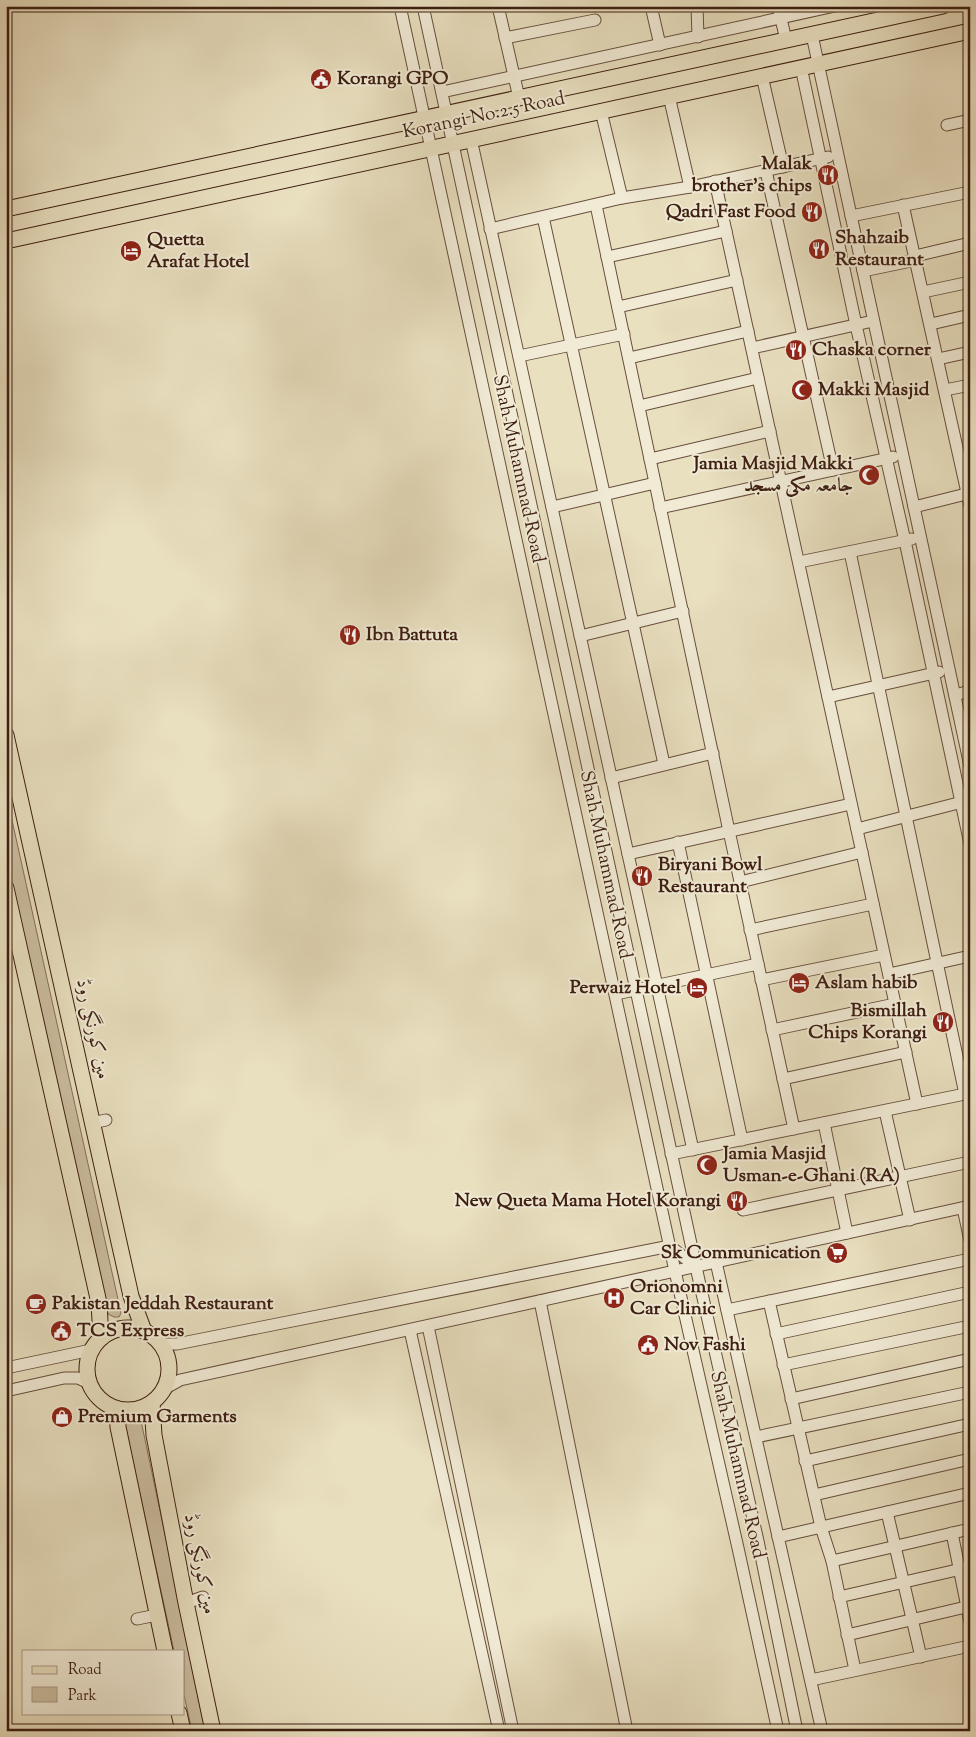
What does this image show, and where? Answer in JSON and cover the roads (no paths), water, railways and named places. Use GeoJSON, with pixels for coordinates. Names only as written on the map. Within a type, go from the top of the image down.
{"type":"FeatureCollection","features":[{"type":"Feature","properties":{"kind":"main road","name":"Korangi No.2.5 Road"},"geometry":{"type":"LineString","coordinates":[[6,209],[943,6]]}},
{"type":"Feature","properties":{"kind":"main road","name":"Korangi No.2.5 Road"},"geometry":{"type":"LineString","coordinates":[[6,241],[970,31]]}},
{"type":"Feature","properties":{"kind":"main road","name":"مین کورنگی روڈ"},"geometry":{"type":"LineString","coordinates":[[6,735],[99,1122],[131,1296],[144,1331]]}},
{"type":"Feature","properties":{"kind":"main road"},"geometry":{"type":"LineString","coordinates":[[6,888],[99,1303],[96,1344],[87,1369],[90,1383],[99,1398],[117,1409],[130,1410],[152,1403],[164,1388],[168,1377],[167,1354],[161,1344],[144,1331],[121,1328],[110,1332],[96,1344]]}},
{"type":"Feature","properties":{"kind":"main road","name":"مین کورنگی روڈ"},"geometry":{"type":"LineString","coordinates":[[152,1403],[154,1435],[186,1603],[214,1731]]}},
{"type":"Feature","properties":{"kind":"main road"},"geometry":{"type":"LineString","coordinates":[[117,1409],[119,1434],[165,1650]]}},
{"type":"Feature","properties":{"kind":"main road"},"geometry":{"type":"LineString","coordinates":[[179,1714],[182,1731]]}},
{"type":"Feature","properties":{"kind":"street","name":"Shah Muhammad Road"},"geometry":{"type":"LineString","coordinates":[[400,6],[675,1271],[778,1731]]}},
{"type":"Feature","properties":{"kind":"street","name":"Shah Muhammad Road"},"geometry":{"type":"LineString","coordinates":[[423,6],[671,1154],[754,1522],[797,1731]]}},
{"type":"Feature","properties":{"kind":"street"},"geometry":{"type":"LineString","coordinates":[[499,6],[519,98]]}},
{"type":"Feature","properties":{"kind":"street"},"geometry":{"type":"LineString","coordinates":[[650,6],[660,45]]}},
{"type":"Feature","properties":{"kind":"street"},"geometry":{"type":"LineString","coordinates":[[698,6],[698,37]]}},
{"type":"Feature","properties":{"kind":"street"},"geometry":{"type":"LineString","coordinates":[[778,6],[786,40]]}},
{"type":"Feature","properties":{"kind":"street"},"geometry":{"type":"LineString","coordinates":[[442,92],[514,78],[830,7]]}},
{"type":"Feature","properties":{"kind":"street"},"geometry":{"type":"LineString","coordinates":[[505,38],[595,20]]}},
{"type":"Feature","properties":{"kind":"street"},"geometry":{"type":"LineString","coordinates":[[812,35],[970,766]]}},
{"type":"Feature","properties":{"kind":"street"},"geometry":{"type":"LineString","coordinates":[[801,67],[933,674],[965,802],[970,844]]}},
{"type":"Feature","properties":{"kind":"street"},"geometry":{"type":"LineString","coordinates":[[762,76],[783,167]]}},
{"type":"Feature","properties":{"kind":"street"},"geometry":{"type":"LineString","coordinates":[[669,96],[690,187]]}},
{"type":"Feature","properties":{"kind":"street"},"geometry":{"type":"LineString","coordinates":[[601,111],[622,198]]}},
{"type":"Feature","properties":{"kind":"street"},"geometry":{"type":"LineString","coordinates":[[947,125],[970,120]]}},
{"type":"Feature","properties":{"kind":"street"},"geometry":{"type":"LineString","coordinates":[[471,139],[693,1150]]}},
{"type":"Feature","properties":{"kind":"street"},"geometry":{"type":"LineString","coordinates":[[490,228],[622,198],[690,187],[838,155]]}},
{"type":"Feature","properties":{"kind":"street"},"geometry":{"type":"LineString","coordinates":[[766,171],[833,470]]}},
{"type":"Feature","properties":{"kind":"street"},"geometry":{"type":"LineString","coordinates":[[715,181],[917,1104]]}},
{"type":"Feature","properties":{"kind":"street"},"geometry":{"type":"LineString","coordinates":[[851,216],[970,192]]}},
{"type":"Feature","properties":{"kind":"street"},"geometry":{"type":"LineString","coordinates":[[596,205],[794,1129]]}},
{"type":"Feature","properties":{"kind":"street"},"geometry":{"type":"LineString","coordinates":[[904,205],[970,506]]}},
{"type":"Feature","properties":{"kind":"street"},"geometry":{"type":"LineString","coordinates":[[543,217],[664,764]]}},
{"type":"Feature","properties":{"kind":"street"},"geometry":{"type":"LineString","coordinates":[[607,257],[726,231]]}},
{"type":"Feature","properties":{"kind":"street"},"geometry":{"type":"LineString","coordinates":[[863,271],[970,243]]}},
{"type":"Feature","properties":{"kind":"street"},"geometry":{"type":"LineString","coordinates":[[618,307],[737,280]]}},
{"type":"Feature","properties":{"kind":"street"},"geometry":{"type":"LineString","coordinates":[[923,292],[970,282]]}},
{"type":"Feature","properties":{"kind":"street"},"geometry":{"type":"LineString","coordinates":[[930,324],[970,315]]}},
{"type":"Feature","properties":{"kind":"street"},"geometry":{"type":"LineString","coordinates":[[752,348],[874,321]]}},
{"type":"Feature","properties":{"kind":"street"},"geometry":{"type":"LineString","coordinates":[[629,358],[748,331]]}},
{"type":"Feature","properties":{"kind":"street"},"geometry":{"type":"LineString","coordinates":[[518,356],[624,334]]}},
{"type":"Feature","properties":{"kind":"street"},"geometry":{"type":"LineString","coordinates":[[938,359],[970,352]]}},
{"type":"Feature","properties":{"kind":"street"},"geometry":{"type":"LineString","coordinates":[[639,406],[758,378]]}},
{"type":"Feature","properties":{"kind":"street"},"geometry":{"type":"LineString","coordinates":[[945,390],[970,385]]}},
{"type":"Feature","properties":{"kind":"street"},"geometry":{"type":"LineString","coordinates":[[650,459],[770,431]]}},
{"type":"Feature","properties":{"kind":"street"},"geometry":{"type":"LineString","coordinates":[[660,508],[902,455]]}},
{"type":"Feature","properties":{"kind":"street"},"geometry":{"type":"LineString","coordinates":[[552,507],[655,483]]}},
{"type":"Feature","properties":{"kind":"street"},"geometry":{"type":"LineString","coordinates":[[914,507],[968,493]]}},
{"type":"Feature","properties":{"kind":"street"},"geometry":{"type":"LineString","coordinates":[[799,562],[920,538]]}},
{"type":"Feature","properties":{"kind":"street"},"geometry":{"type":"LineString","coordinates":[[671,1154],[967,1094],[905,816],[850,552]]}},
{"type":"Feature","properties":{"kind":"street"},"geometry":{"type":"LineString","coordinates":[[580,636],[683,612]]}},
{"type":"Feature","properties":{"kind":"street"},"geometry":{"type":"LineString","coordinates":[[542,659],[563,654]]}},
{"type":"Feature","properties":{"kind":"street"},"geometry":{"type":"LineString","coordinates":[[828,697],[949,670]]}},
{"type":"Feature","properties":{"kind":"street"},"geometry":{"type":"LineString","coordinates":[[955,695],[970,691]]}},
{"type":"Feature","properties":{"kind":"street"},"geometry":{"type":"LineString","coordinates":[[611,778],[713,753]]}},
{"type":"Feature","properties":{"kind":"street"},"geometry":{"type":"LineString","coordinates":[[857,829],[965,802]]}},
{"type":"Feature","properties":{"kind":"street"},"geometry":{"type":"LineString","coordinates":[[628,854],[851,804]]}},
{"type":"Feature","properties":{"kind":"street"},"geometry":{"type":"LineString","coordinates":[[678,842],[742,1140]]}},
{"type":"Feature","properties":{"kind":"street"},"geometry":{"type":"LineString","coordinates":[[740,882],[862,852]]}},
{"type":"Feature","properties":{"kind":"street"},"geometry":{"type":"LineString","coordinates":[[750,930],[873,904]]}},
{"type":"Feature","properties":{"kind":"street"},"geometry":{"type":"LineString","coordinates":[[761,980],[884,955]]}},
{"type":"Feature","properties":{"kind":"street"},"geometry":{"type":"LineString","coordinates":[[889,974],[970,956]]}},
{"type":"Feature","properties":{"kind":"street"},"geometry":{"type":"LineString","coordinates":[[616,994],[758,964]]}},
{"type":"Feature","properties":{"kind":"street"},"geometry":{"type":"LineString","coordinates":[[772,1030],[895,1004]]}},
{"type":"Feature","properties":{"kind":"street"},"geometry":{"type":"LineString","coordinates":[[783,1079],[906,1052]]}},
{"type":"Feature","properties":{"kind":"street"},"geometry":{"type":"LineString","coordinates":[[885,1111],[910,1220]]}},
{"type":"Feature","properties":{"kind":"street"},"geometry":{"type":"LineString","coordinates":[[824,1123],[847,1233]]}},
{"type":"Feature","properties":{"kind":"street"},"geometry":{"type":"LineString","coordinates":[[743,1210],[970,1162]]}},
{"type":"Feature","properties":{"kind":"street"},"geometry":{"type":"LineString","coordinates":[[164,1388],[180,1380],[966,1207],[970,1241]]}},
{"type":"Feature","properties":{"kind":"street"},"geometry":{"type":"LineString","coordinates":[[161,1344],[177,1344],[670,1246],[696,1267]]}},
{"type":"Feature","properties":{"kind":"street"},"geometry":{"type":"LineString","coordinates":[[727,1310],[970,1259]]}},
{"type":"Feature","properties":{"kind":"street"},"geometry":{"type":"LineString","coordinates":[[716,1262],[822,1731]]}},
{"type":"Feature","properties":{"kind":"street"},"geometry":{"type":"LineString","coordinates":[[776,1334],[970,1292]]}},
{"type":"Feature","properties":{"kind":"street"},"geometry":{"type":"LineString","coordinates":[[769,1301],[805,1461],[821,1527],[832,1561],[855,1670]]}},
{"type":"Feature","properties":{"kind":"street"},"geometry":{"type":"LineString","coordinates":[[540,1302],[627,1731]]}},
{"type":"Feature","properties":{"kind":"street"},"geometry":{"type":"LineString","coordinates":[[428,1326],[513,1731]]}},
{"type":"Feature","properties":{"kind":"street"},"geometry":{"type":"LineString","coordinates":[[783,1366],[970,1326]]}},
{"type":"Feature","properties":{"kind":"street"},"geometry":{"type":"LineString","coordinates":[[410,1330],[499,1731]]}},
{"type":"Feature","properties":{"kind":"street"},"geometry":{"type":"LineString","coordinates":[[6,1368],[96,1344]]}},
{"type":"Feature","properties":{"kind":"street"},"geometry":{"type":"LineString","coordinates":[[791,1398],[970,1360]]}},
{"type":"Feature","properties":{"kind":"street"},"geometry":{"type":"LineString","coordinates":[[6,1391],[64,1378],[78,1378],[90,1383]]}},
{"type":"Feature","properties":{"kind":"street"},"geometry":{"type":"LineString","coordinates":[[756,1438],[970,1392]]}},
{"type":"Feature","properties":{"kind":"street"},"geometry":{"type":"LineString","coordinates":[[805,1461],[970,1424]]}},
{"type":"Feature","properties":{"kind":"street"},"geometry":{"type":"LineString","coordinates":[[432,1433],[450,1429]]}},
{"type":"Feature","properties":{"kind":"street"},"geometry":{"type":"LineString","coordinates":[[814,1495],[970,1459]]}},
{"type":"Feature","properties":{"kind":"street"},"geometry":{"type":"LineString","coordinates":[[778,1536],[970,1493]]}},
{"type":"Feature","properties":{"kind":"street"},"geometry":{"type":"LineString","coordinates":[[887,1512],[921,1657]]}},
{"type":"Feature","properties":{"kind":"street"},"geometry":{"type":"LineString","coordinates":[[832,1561],[970,1530]]}},
{"type":"Feature","properties":{"kind":"street"},"geometry":{"type":"LineString","coordinates":[[952,1533],[964,1569],[970,1622]]}},
{"type":"Feature","properties":{"kind":"street"},"geometry":{"type":"LineString","coordinates":[[839,1597],[964,1569]]}},
{"type":"Feature","properties":{"kind":"street"},"geometry":{"type":"LineString","coordinates":[[186,1603],[204,1597]]}},
{"type":"Feature","properties":{"kind":"street"},"geometry":{"type":"LineString","coordinates":[[847,1635],[968,1606]]}},
{"type":"Feature","properties":{"kind":"street"},"geometry":{"type":"LineString","coordinates":[[137,1619],[157,1615]]}},
{"type":"Feature","properties":{"kind":"street"},"geometry":{"type":"LineString","coordinates":[[476,1631],[491,1627]]}},
{"type":"Feature","properties":{"kind":"street"},"geometry":{"type":"LineString","coordinates":[[811,1680],[970,1646]]}},
{"type":"Feature","properties":{"kind":"place","name":"Korangi GPO"},"geometry":{"type":"Point","coordinates":[321,79]}},
{"type":"Feature","properties":{"kind":"place","name":"Malak brother's chips"},"geometry":{"type":"Point","coordinates":[828,175]}},
{"type":"Feature","properties":{"kind":"place","name":"Qadri Fast Food"},"geometry":{"type":"Point","coordinates":[812,212]}},
{"type":"Feature","properties":{"kind":"place","name":"Shahzaib Restaurant"},"geometry":{"type":"Point","coordinates":[819,249]}},
{"type":"Feature","properties":{"kind":"place","name":"Quetta Arafat Hotel"},"geometry":{"type":"Point","coordinates":[131,251]}},
{"type":"Feature","properties":{"kind":"place","name":"Chaska corner"},"geometry":{"type":"Point","coordinates":[796,350]}},
{"type":"Feature","properties":{"kind":"place","name":"Makki Masjid"},"geometry":{"type":"Point","coordinates":[802,390]}},
{"type":"Feature","properties":{"kind":"place","name":"Jamia Masjid Makki جامعہ مکی مسجد"},"geometry":{"type":"Point","coordinates":[869,475]}},
{"type":"Feature","properties":{"kind":"place","name":"Ibn Battuta"},"geometry":{"type":"Point","coordinates":[350,635]}},
{"type":"Feature","properties":{"kind":"place","name":"Biryani Bowl Restaurant"},"geometry":{"type":"Point","coordinates":[642,876]}},
{"type":"Feature","properties":{"kind":"place","name":"Aslam habib"},"geometry":{"type":"Point","coordinates":[799,983]}},
{"type":"Feature","properties":{"kind":"place","name":"Perwaiz Hotel"},"geometry":{"type":"Point","coordinates":[697,988]}},
{"type":"Feature","properties":{"kind":"place","name":"Bismillah Chips Korangi"},"geometry":{"type":"Point","coordinates":[943,1022]}},
{"type":"Feature","properties":{"kind":"place","name":"Jamia Masjid Usman-e-Ghani (RA)"},"geometry":{"type":"Point","coordinates":[707,1165]}},
{"type":"Feature","properties":{"kind":"place","name":"New Queta Mama Hotel Korangi"},"geometry":{"type":"Point","coordinates":[737,1201]}},
{"type":"Feature","properties":{"kind":"place","name":"Sk Communication"},"geometry":{"type":"Point","coordinates":[837,1253]}},
{"type":"Feature","properties":{"kind":"place","name":"Orionomni Car Clinic"},"geometry":{"type":"Point","coordinates":[614,1298]}},
{"type":"Feature","properties":{"kind":"place","name":"Pakistan Jeddah Restaurant"},"geometry":{"type":"Point","coordinates":[36,1304]}},
{"type":"Feature","properties":{"kind":"place","name":"TCS Express"},"geometry":{"type":"Point","coordinates":[61,1331]}},
{"type":"Feature","properties":{"kind":"place","name":"Nov Fashi"},"geometry":{"type":"Point","coordinates":[648,1345]}},
{"type":"Feature","properties":{"kind":"place","name":"Premium Garments"},"geometry":{"type":"Point","coordinates":[62,1417]}}]}
